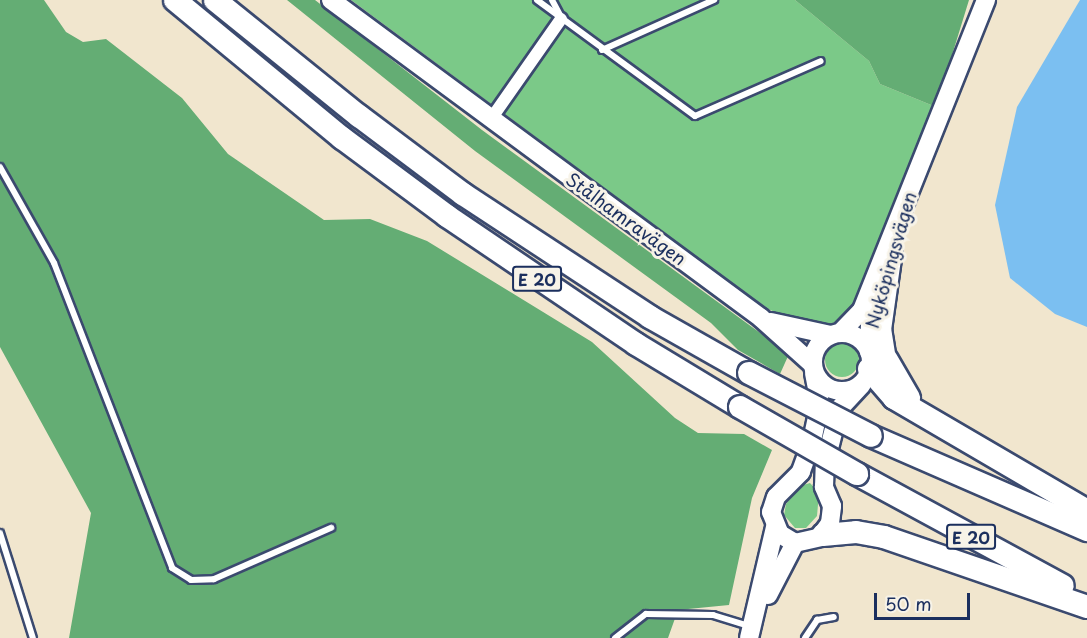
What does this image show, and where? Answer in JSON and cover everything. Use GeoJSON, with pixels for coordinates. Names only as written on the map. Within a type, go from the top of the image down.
{"type":"FeatureCollection","features":[{"type":"Feature","properties":{"kind":"highway","name":"E 20"},"geometry":{"type":"LineString","coordinates":[[175,0],[342,138],[447,216],[636,344],[857,474],[1087,599]]}},
{"type":"Feature","properties":{"kind":"highway","name":"E 20"},"geometry":{"type":"LineString","coordinates":[[215,0],[359,117],[463,194],[650,318],[749,373],[871,436],[1087,530]]}},
{"type":"Feature","properties":{"kind":"highway"},"geometry":{"type":"LineString","coordinates":[[871,367],[894,398],[941,423],[1087,511]]}},
{"type":"Feature","properties":{"kind":"highway"},"geometry":{"type":"LineString","coordinates":[[823,535],[856,532],[884,537],[1087,607]]}},
{"type":"Feature","properties":{"kind":"main road","name":"Stålhamravägen"},"geometry":{"type":"LineString","coordinates":[[330,0],[761,318],[813,369]]}},
{"type":"Feature","properties":{"kind":"main road","name":"Nyköpingsvägen"},"geometry":{"type":"LineString","coordinates":[[835,334],[862,310],[986,0]]}},
{"type":"Feature","properties":{"kind":"main road","name":"Nyköpingsvägen"},"geometry":{"type":"LineString","coordinates":[[871,367],[882,330],[893,251],[918,168]]}},
{"type":"Feature","properties":{"kind":"main road","name":"Stålhamravägen"},"geometry":{"type":"LineString","coordinates":[[761,318],[784,327],[835,334]]}},
{"type":"Feature","properties":{"kind":"main road"},"geometry":{"type":"LineString","coordinates":[[751,632],[775,527],[771,512],[776,497],[801,472],[812,441],[820,403],[813,369],[815,350],[835,334],[857,337],[871,367]]}},
{"type":"Feature","properties":{"kind":"main road"},"geometry":{"type":"LineString","coordinates":[[813,369],[832,390],[848,391],[871,367]]}},
{"type":"Feature","properties":{"kind":"main road"},"geometry":{"type":"LineString","coordinates":[[775,527],[795,543],[811,542],[823,535],[832,514],[824,487],[828,453],[839,409],[871,367]]}},
{"type":"Feature","properties":{"kind":"main road"},"geometry":{"type":"LineString","coordinates":[[751,632],[795,543]]}},
{"type":"Feature","properties":{"kind":"street"},"geometry":{"type":"LineString","coordinates":[[491,119],[561,19]]}},
{"type":"Feature","properties":{"kind":"lane"},"geometry":{"type":"LineString","coordinates":[[537,0],[602,50],[695,116],[821,62]]}},
{"type":"Feature","properties":{"kind":"lane"},"geometry":{"type":"LineString","coordinates":[[552,0],[561,19]]}},
{"type":"Feature","properties":{"kind":"lane"},"geometry":{"type":"LineString","coordinates":[[602,50],[714,0]]}},
{"type":"Feature","properties":{"kind":"lane"},"geometry":{"type":"LineString","coordinates":[[0,167],[54,263],[172,567],[191,580],[214,579],[331,528]]}},
{"type":"Feature","properties":{"kind":"lane"},"geometry":{"type":"LineString","coordinates":[[0,533],[33,638]]}},
{"type":"Feature","properties":{"kind":"lane"},"geometry":{"type":"LineString","coordinates":[[615,638],[646,614],[717,615],[751,632]]}},
{"type":"Feature","properties":{"kind":"lane"},"geometry":{"type":"LineString","coordinates":[[805,638],[817,620],[834,617]]}},
{"type":"Feature","properties":{"kind":"green space"},"geometry":{"type":"Polygon","coordinates":[[[0,0],[44,0],[66,32],[83,42],[106,39],[182,98],[228,154],[324,220],[370,219],[427,241],[592,342],[675,418],[698,433],[744,434],[772,450],[752,498],[729,605],[678,610],[668,638],[69,638],[91,513],[0,347],[0,0]]]}},
{"type":"Feature","properties":{"kind":"green space"},"geometry":{"type":"Polygon","coordinates":[[[287,0],[315,0],[482,130],[789,354],[780,374],[738,350],[711,323],[475,151],[287,0]]]}},
{"type":"Feature","properties":{"kind":"green space"},"geometry":{"type":"Polygon","coordinates":[[[351,0],[795,0],[869,61],[880,84],[936,107],[879,240],[857,308],[840,323],[803,325],[766,308],[351,0]]]}},
{"type":"Feature","properties":{"kind":"green space"},"geometry":{"type":"Polygon","coordinates":[[[795,0],[969,0],[936,107],[880,84],[869,61],[795,0]]]}},
{"type":"Feature","properties":{"kind":"green space"},"geometry":{"type":"Polygon","coordinates":[[[842,343],[854,348],[859,360],[854,372],[842,377],[830,372],[825,360],[830,348],[842,343]]]}},
{"type":"Feature","properties":{"kind":"green space"},"geometry":{"type":"Polygon","coordinates":[[[810,483],[819,493],[817,516],[806,528],[795,528],[784,515],[786,504],[800,486],[810,483]]]}},
{"type":"Feature","properties":{"kind":"water"},"geometry":{"type":"Polygon","coordinates":[[[1080,0],[1087,0],[1087,327],[1055,314],[1010,278],[995,205],[1017,107],[1080,0]]]}}]}
